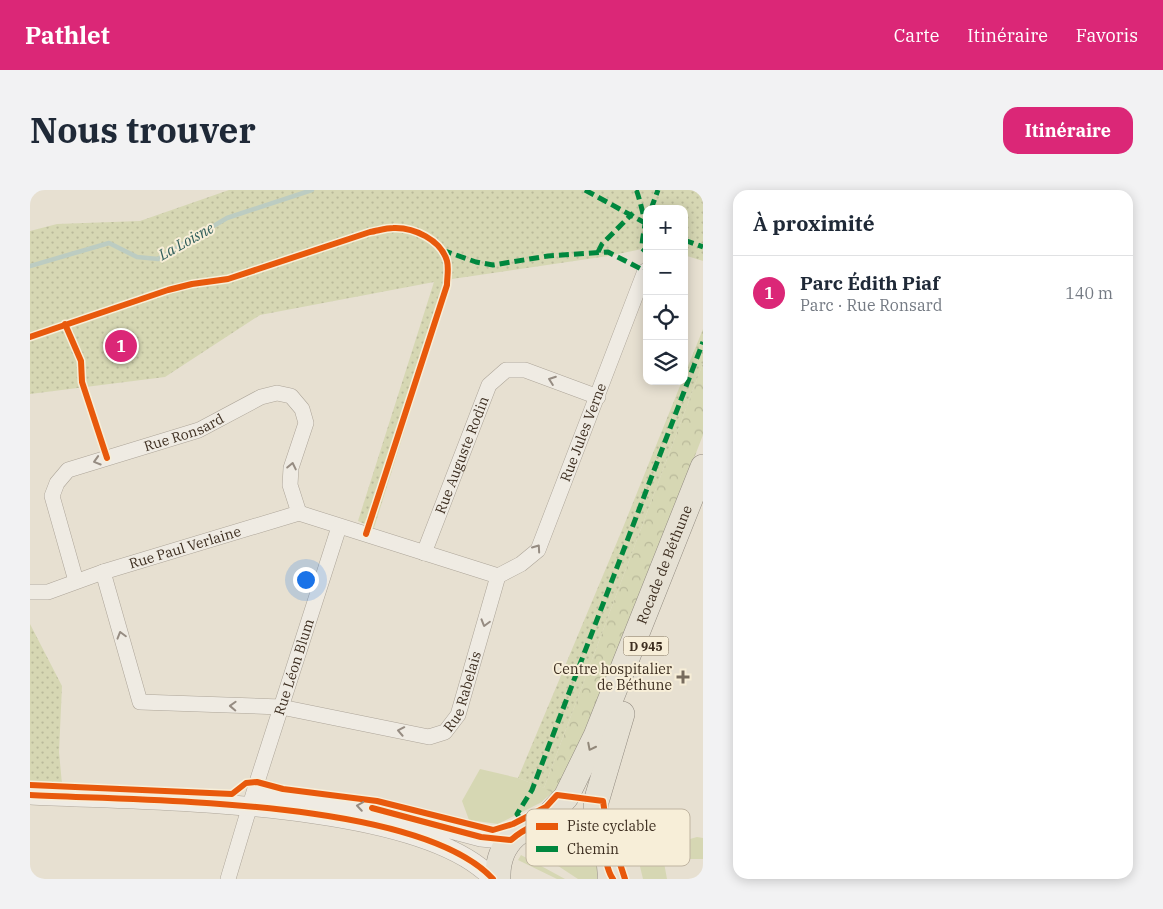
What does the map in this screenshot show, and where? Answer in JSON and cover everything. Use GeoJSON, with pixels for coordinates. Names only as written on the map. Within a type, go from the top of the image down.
{"type":"FeatureCollection","features":[{"type":"Feature","properties":{"kind":"main road","name":"Rocade de Béthune"},"geometry":{"type":"LineString","coordinates":[[555,809],[566,797],[596,736],[703,467]]}},
{"type":"Feature","properties":{"kind":"main road","name":"Rocade de Béthune"},"geometry":{"type":"LineString","coordinates":[[596,809],[596,802],[608,758],[703,488]]}},
{"type":"Feature","properties":{"kind":"main road"},"geometry":{"type":"LineString","coordinates":[[672,576],[686,557],[703,512]]}},
{"type":"Feature","properties":{"kind":"main road"},"geometry":{"type":"LineString","coordinates":[[498,879],[501,858],[511,840],[526,828]]}},
{"type":"Feature","properties":{"kind":"street","name":"Rue Jules Verne"},"geometry":{"type":"LineString","coordinates":[[498,576],[521,564],[538,550],[643,276]]}},
{"type":"Feature","properties":{"kind":"street","name":"Rue Auguste Rodin"},"geometry":{"type":"LineString","coordinates":[[424,553],[489,385],[506,370],[525,370],[598,397]]}},
{"type":"Feature","properties":{"kind":"street","name":"Rue Ronsard"},"geometry":{"type":"LineString","coordinates":[[76,581],[52,496],[57,483],[68,470],[199,430],[261,397],[277,393],[291,396],[302,409],[306,423],[291,468],[290,485],[299,513]]}},
{"type":"Feature","properties":{"kind":"street"},"geometry":{"type":"LineString","coordinates":[[299,513],[498,576]]}},
{"type":"Feature","properties":{"kind":"street","name":"Rue Paul Verlaine"},"geometry":{"type":"LineString","coordinates":[[30,592],[48,592],[102,572],[299,513]]}},
{"type":"Feature","properties":{"kind":"street","name":"Rue Léon Blum"},"geometry":{"type":"LineString","coordinates":[[234,878],[250,806],[339,527]]}},
{"type":"Feature","properties":{"kind":"street","name":"Rue Rabelais"},"geometry":{"type":"LineString","coordinates":[[102,572],[140,702],[281,707],[429,737],[445,732],[458,715],[498,576]]}},
{"type":"Feature","properties":{"kind":"street"},"geometry":{"type":"LineString","coordinates":[[30,795],[250,806],[336,818],[419,836],[474,862],[493,879]]}},
{"type":"Feature","properties":{"kind":"street"},"geometry":{"type":"LineString","coordinates":[[250,806],[270,796],[335,802],[371,808],[481,837],[511,840]]}},
{"type":"Feature","properties":{"kind":"green space"},"geometry":{"type":"Polygon","coordinates":[[[229,190],[703,190],[703,261],[688,256],[688,205],[643,205],[643,249],[608,256],[452,279],[374,528],[358,521],[434,282],[260,315],[165,377],[30,394],[30,231],[57,224],[140,221],[229,190]]]}},
{"type":"Feature","properties":{"kind":"green space"},"geometry":{"type":"Polygon","coordinates":[[[703,329],[703,363],[544,788],[518,778],[680,385],[688,385],[688,366],[703,329]]]}},
{"type":"Feature","properties":{"kind":"green space"},"geometry":{"type":"Polygon","coordinates":[[[703,363],[703,435],[575,765],[556,790],[541,802],[549,791],[544,788],[703,363]]]}},
{"type":"Feature","properties":{"kind":"green space"},"geometry":{"type":"Polygon","coordinates":[[[30,624],[62,686],[59,752],[62,784],[30,781],[30,624]]]}},
{"type":"Feature","properties":{"kind":"green space"},"geometry":{"type":"Polygon","coordinates":[[[480,769],[518,778],[550,790],[542,802],[498,824],[469,820],[462,801],[480,769]]]}},
{"type":"Feature","properties":{"kind":"green space"},"geometry":{"type":"Polygon","coordinates":[[[703,838],[703,859],[690,859],[690,839],[703,838]]]}},
{"type":"Feature","properties":{"kind":"green space"},"geometry":{"type":"Polygon","coordinates":[[[521,855],[526,858],[526,864],[518,860],[521,855]]]}},
{"type":"Feature","properties":{"kind":"green space"},"geometry":{"type":"Polygon","coordinates":[[[530,866],[541,866],[565,879],[557,879],[530,866]]]}},
{"type":"Feature","properties":{"kind":"green space"},"geometry":{"type":"Polygon","coordinates":[[[558,866],[596,866],[600,879],[578,879],[558,866]]]}},
{"type":"Feature","properties":{"kind":"green space"},"geometry":{"type":"Polygon","coordinates":[[[640,866],[665,866],[667,879],[643,879],[640,866]]]}},
{"type":"Feature","properties":{"kind":"waterway","name":"La Loisne"},"geometry":{"type":"LineString","coordinates":[[30,266],[109,243],[137,257],[158,259],[227,218],[312,190]]}},
{"type":"Feature","properties":{"kind":"marked path"},"geometry":{"type":"LineString","coordinates":[[585,190],[643,222]]}},
{"type":"Feature","properties":{"kind":"marked path"},"geometry":{"type":"LineString","coordinates":[[636,190],[645,224],[642,248],[644,250]]}},
{"type":"Feature","properties":{"kind":"marked path"},"geometry":{"type":"LineString","coordinates":[[652,205],[658,190]]}},
{"type":"Feature","properties":{"kind":"marked path"},"geometry":{"type":"LineString","coordinates":[[598,252],[602,244],[633,213]]}},
{"type":"Feature","properties":{"kind":"marked path"},"geometry":{"type":"LineString","coordinates":[[688,241],[703,247]]}},
{"type":"Feature","properties":{"kind":"marked path"},"geometry":{"type":"LineString","coordinates":[[442,250],[476,262],[493,265],[548,256],[608,252],[643,270]]}},
{"type":"Feature","properties":{"kind":"marked path"},"geometry":{"type":"LineString","coordinates":[[520,818],[517,814],[532,790],[703,342]]}},
{"type":"Feature","properties":{"kind":"cycle path"},"geometry":{"type":"LineString","coordinates":[[30,337],[168,290],[192,284],[228,279],[370,232],[401,228],[426,236],[444,254],[448,264],[447,285],[366,534]]}},
{"type":"Feature","properties":{"kind":"cycle path"},"geometry":{"type":"LineString","coordinates":[[65,324],[81,361],[82,382],[107,458]]}},
{"type":"Feature","properties":{"kind":"cycle path"},"geometry":{"type":"LineString","coordinates":[[30,785],[232,794],[246,783],[257,782],[283,789],[377,801],[493,830],[513,824],[526,817]]}},
{"type":"Feature","properties":{"kind":"cycle path"},"geometry":{"type":"LineString","coordinates":[[30,795],[205,803],[275,809],[343,818],[404,833],[456,852],[493,879]]}},
{"type":"Feature","properties":{"kind":"cycle path"},"geometry":{"type":"LineString","coordinates":[[542,809],[557,795],[603,801],[604,809]]}},
{"type":"Feature","properties":{"kind":"cycle path"},"geometry":{"type":"LineString","coordinates":[[372,808],[481,837],[511,840],[526,830]]}},
{"type":"Feature","properties":{"kind":"cycle path"},"geometry":{"type":"LineString","coordinates":[[607,866],[613,879]]}},
{"type":"Feature","properties":{"kind":"cycle path"},"geometry":{"type":"LineString","coordinates":[[621,866],[625,879]]}},
{"type":"Feature","properties":{"kind":"place","name":"Parc Édith Piaf"},"geometry":{"type":"Point","coordinates":[121,346]}},
{"type":"Feature","properties":{"kind":"place","name":"Centre hospitalier de Béthune"},"geometry":{"type":"Point","coordinates":[683,677]}}]}
